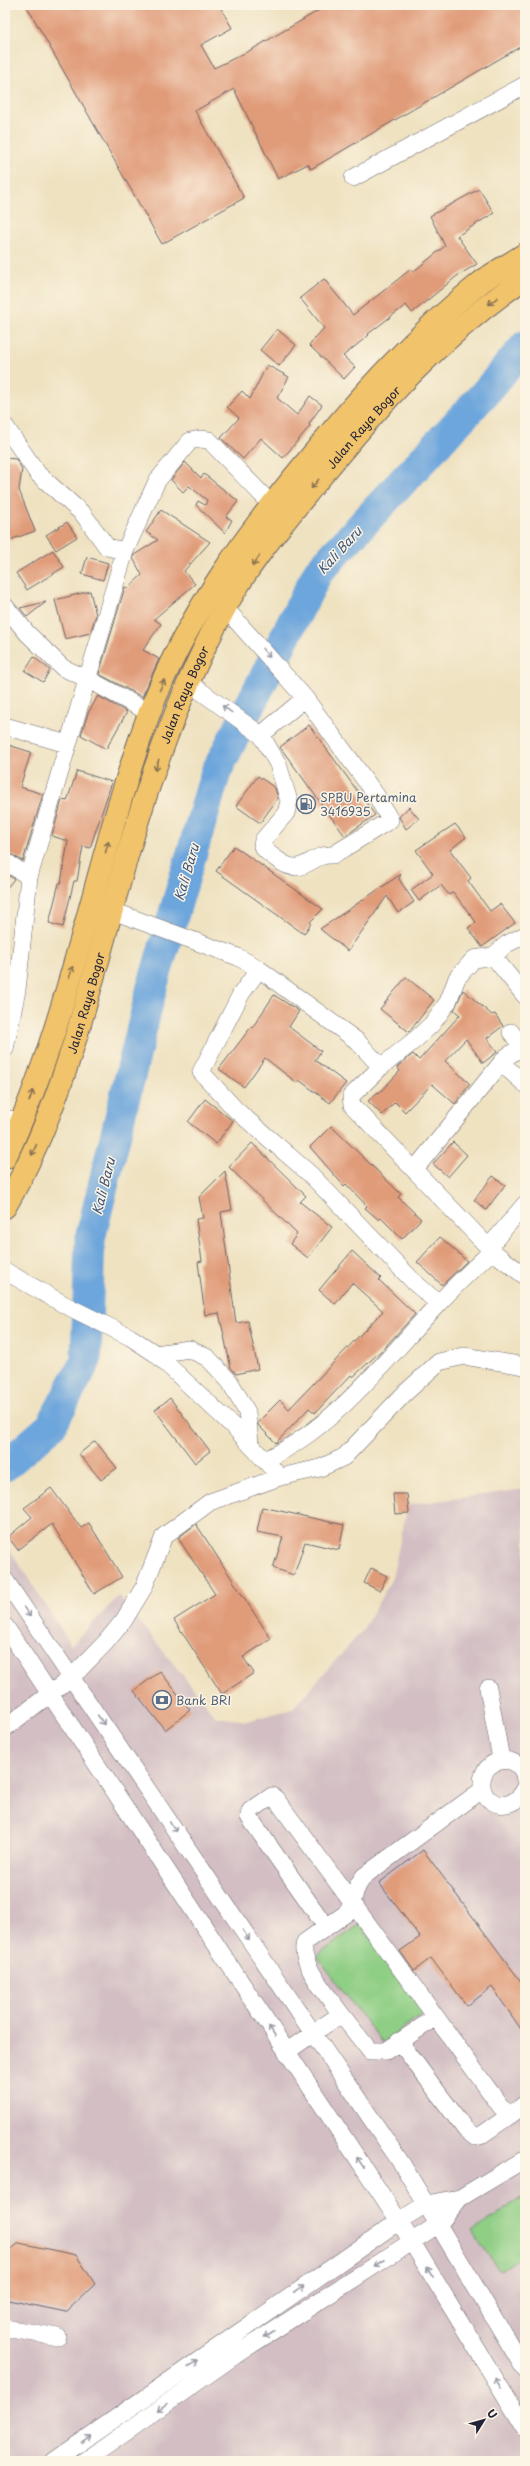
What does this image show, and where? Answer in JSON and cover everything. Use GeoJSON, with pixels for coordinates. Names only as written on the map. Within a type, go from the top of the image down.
{"type":"FeatureCollection","features":[{"type":"Feature","properties":{"kind":"highway","name":"Jalan Raya Bogor"},"geometry":{"type":"LineString","coordinates":[[5,1207],[19,1183],[44,1128],[73,1044],[147,793],[171,722],[195,686],[225,606],[261,535],[271,504],[359,397],[426,329],[482,281],[525,254]]}},
{"type":"Feature","properties":{"kind":"highway","name":"Jalan Raya Bogor"},"geometry":{"type":"LineString","coordinates":[[5,1158],[14,1120],[50,1040],[92,903],[112,829],[150,713],[169,670],[208,592],[372,413],[428,356],[496,298],[525,278]]}},
{"type":"Feature","properties":{"kind":"street"},"geometry":{"type":"LineString","coordinates":[[353,178],[525,84]]}},
{"type":"Feature","properties":{"kind":"street"},"geometry":{"type":"LineString","coordinates":[[5,426],[38,474],[50,487],[83,514],[107,547],[125,551]]}},
{"type":"Feature","properties":{"kind":"street"},"geometry":{"type":"LineString","coordinates":[[5,1049],[17,990],[29,877],[86,678],[125,551],[157,481],[190,441],[200,439],[209,440],[271,504]]}},
{"type":"Feature","properties":{"kind":"street"},"geometry":{"type":"LineString","coordinates":[[195,686],[258,732],[278,764],[289,801],[286,813],[263,840],[262,846],[265,851],[289,868],[296,868],[327,854],[333,855],[390,820],[376,795],[301,692],[225,606],[208,592]]}},
{"type":"Feature","properties":{"kind":"street"},"geometry":{"type":"LineString","coordinates":[[5,606],[27,633],[63,668],[86,678],[150,713]]}},
{"type":"Feature","properties":{"kind":"street"},"geometry":{"type":"LineString","coordinates":[[258,732],[301,692]]}},
{"type":"Feature","properties":{"kind":"street"},"geometry":{"type":"LineString","coordinates":[[5,726],[67,744]]}},
{"type":"Feature","properties":{"kind":"street"},"geometry":{"type":"LineString","coordinates":[[5,861],[29,877]]}},
{"type":"Feature","properties":{"kind":"street"},"geometry":{"type":"LineString","coordinates":[[92,903],[238,957],[259,969],[358,1041],[381,1067]]}},
{"type":"Feature","properties":{"kind":"street"},"geometry":{"type":"LineString","coordinates":[[525,935],[507,944],[493,956],[474,959],[457,978],[448,1002],[432,1024],[381,1067],[351,1096],[351,1102],[491,1249],[525,1276]]}},
{"type":"Feature","properties":{"kind":"street"},"geometry":{"type":"LineString","coordinates":[[493,956],[525,996]]}},
{"type":"Feature","properties":{"kind":"street"},"geometry":{"type":"LineString","coordinates":[[259,969],[238,1001],[201,1072],[236,1110],[310,1174],[414,1282],[438,1303]]}},
{"type":"Feature","properties":{"kind":"street"},"geometry":{"type":"LineString","coordinates":[[416,1169],[506,1057],[524,1046],[511,1032]]}},
{"type":"Feature","properties":{"kind":"street"},"geometry":{"type":"LineString","coordinates":[[501,1063],[525,1084]]}},
{"type":"Feature","properties":{"kind":"street"},"geometry":{"type":"LineString","coordinates":[[266,1460],[315,1428],[380,1367],[438,1303],[491,1249],[525,1204]]}},
{"type":"Feature","properties":{"kind":"street"},"geometry":{"type":"LineString","coordinates":[[5,1271],[65,1305],[130,1336],[156,1354],[250,1443],[280,1477]]}},
{"type":"Feature","properties":{"kind":"street"},"geometry":{"type":"LineString","coordinates":[[156,1354],[189,1349],[208,1358],[230,1382],[247,1412],[250,1443]]}},
{"type":"Feature","properties":{"kind":"street"},"geometry":{"type":"LineString","coordinates":[[5,1728],[72,1677],[124,1620],[144,1587],[164,1536],[210,1502],[280,1477],[320,1468],[344,1457],[404,1394],[439,1362],[464,1356],[525,1366]]}},
{"type":"Feature","properties":{"kind":"street"},"geometry":{"type":"LineString","coordinates":[[5,1580],[312,2034],[402,2164],[525,2370]]}},
{"type":"Feature","properties":{"kind":"street"},"geometry":{"type":"LineString","coordinates":[[5,1626],[399,2221],[525,2428]]}},
{"type":"Feature","properties":{"kind":"street"},"geometry":{"type":"LineString","coordinates":[[488,1688],[502,1759]]}},
{"type":"Feature","properties":{"kind":"street"},"geometry":{"type":"LineString","coordinates":[[525,1780],[524,1774],[515,1762],[502,1759],[488,1765],[481,1776],[482,1790],[489,1800],[499,1805],[511,1804],[520,1798],[525,1789]]}},
{"type":"Feature","properties":{"kind":"street"},"geometry":{"type":"LineString","coordinates":[[436,2017],[386,2051],[376,2053],[370,2051],[340,2014],[306,1962],[302,1949],[305,1942],[348,1912],[358,1885],[364,1876],[482,1790]]}},
{"type":"Feature","properties":{"kind":"street"},"geometry":{"type":"LineString","coordinates":[[326,1928],[249,1818],[250,1811],[272,1796],[276,1798],[501,2107],[519,2109]]}},
{"type":"Feature","properties":{"kind":"street"},"geometry":{"type":"LineString","coordinates":[[286,2052],[340,2014]]}},
{"type":"Feature","properties":{"kind":"street"},"geometry":{"type":"LineString","coordinates":[[399,2041],[465,2129],[475,2137],[480,2136],[519,2109]]}},
{"type":"Feature","properties":{"kind":"street"},"geometry":{"type":"LineString","coordinates":[[85,2461],[240,2352],[439,2224],[460,2198],[525,2159]]}},
{"type":"Feature","properties":{"kind":"street"},"geometry":{"type":"LineString","coordinates":[[54,2461],[399,2221],[426,2204],[460,2198]]}},
{"type":"Feature","properties":{"kind":"street"},"geometry":{"type":"LineString","coordinates":[[5,2328],[58,2337]]}},
{"type":"Feature","properties":{"kind":"shaded area"},"geometry":{"type":"Polygon","coordinates":[[[525,1489],[525,2461],[5,2461],[5,1542],[71,1645],[119,1596],[216,1717],[247,1721],[292,1709],[363,1630],[392,1578],[408,1505],[525,1489]]]}},
{"type":"Feature","properties":{"kind":"green space"},"geometry":{"type":"Polygon","coordinates":[[[360,1924],[425,2012],[382,2043],[317,1956],[360,1924]]]}},
{"type":"Feature","properties":{"kind":"green space"},"geometry":{"type":"Polygon","coordinates":[[[525,2196],[525,2253],[499,2271],[473,2231],[525,2196]]]}},
{"type":"Feature","properties":{"kind":"building"},"geometry":{"type":"Polygon","coordinates":[[[26,5],[219,5],[232,28],[201,45],[214,68],[251,50],[328,5],[525,5],[525,44],[311,169],[308,164],[278,179],[234,89],[195,111],[244,198],[162,244],[26,5]]]}},
{"type":"Feature","properties":{"kind":"building"},"geometry":{"type":"Polygon","coordinates":[[[479,189],[494,213],[457,236],[477,264],[457,276],[412,313],[406,305],[368,334],[369,335],[343,356],[355,367],[344,379],[309,345],[324,328],[300,298],[324,279],[353,315],[411,269],[413,272],[445,246],[430,216],[479,189]]]}},
{"type":"Feature","properties":{"kind":"building"},"geometry":{"type":"Polygon","coordinates":[[[277,329],[296,345],[279,366],[260,350],[277,329]]]}},
{"type":"Feature","properties":{"kind":"building"},"geometry":{"type":"Polygon","coordinates":[[[267,365],[289,377],[277,398],[297,415],[310,396],[322,405],[309,424],[310,426],[283,458],[261,438],[243,459],[221,438],[239,418],[227,407],[242,391],[250,399],[267,365]]]}},
{"type":"Feature","properties":{"kind":"building"},"geometry":{"type":"Polygon","coordinates":[[[5,458],[16,459],[22,469],[19,490],[35,531],[10,540],[5,527],[5,458]]]}},
{"type":"Feature","properties":{"kind":"building"},"geometry":{"type":"Polygon","coordinates":[[[185,462],[201,478],[204,474],[238,501],[226,517],[232,520],[225,533],[196,505],[198,501],[205,505],[207,500],[189,486],[183,492],[171,480],[185,462]]]}},
{"type":"Feature","properties":{"kind":"building"},"geometry":{"type":"Polygon","coordinates":[[[161,510],[210,542],[184,571],[195,584],[154,619],[161,624],[143,650],[159,659],[142,697],[99,674],[125,587],[128,588],[142,575],[133,558],[134,555],[158,540],[146,532],[161,510]]]}},
{"type":"Feature","properties":{"kind":"building"},"geometry":{"type":"Polygon","coordinates":[[[67,522],[77,537],[56,550],[46,535],[67,522]]]}},
{"type":"Feature","properties":{"kind":"building"},"geometry":{"type":"Polygon","coordinates":[[[53,550],[64,567],[27,590],[16,573],[53,550]]]}},
{"type":"Feature","properties":{"kind":"building"},"geometry":{"type":"Polygon","coordinates":[[[87,557],[108,563],[103,580],[82,574],[87,557]]]}},
{"type":"Feature","properties":{"kind":"building"},"geometry":{"type":"Polygon","coordinates":[[[90,591],[96,615],[90,633],[65,639],[55,600],[90,591]]]}},
{"type":"Feature","properties":{"kind":"building"},"geometry":{"type":"Polygon","coordinates":[[[46,602],[27,617],[20,608],[46,602]]]}},
{"type":"Feature","properties":{"kind":"building"},"geometry":{"type":"Polygon","coordinates":[[[34,657],[50,670],[43,682],[25,671],[34,657]]]}},
{"type":"Feature","properties":{"kind":"building"},"geometry":{"type":"Polygon","coordinates":[[[98,696],[127,712],[106,749],[81,735],[88,713],[98,696]]]}},
{"type":"Feature","properties":{"kind":"building"},"geometry":{"type":"Polygon","coordinates":[[[309,725],[375,815],[345,836],[280,747],[309,725]]]}},
{"type":"Feature","properties":{"kind":"building"},"geometry":{"type":"Polygon","coordinates":[[[5,744],[31,752],[20,787],[43,794],[23,861],[5,851],[5,744]]]}},
{"type":"Feature","properties":{"kind":"building"},"geometry":{"type":"Polygon","coordinates":[[[77,771],[112,782],[90,848],[83,846],[77,881],[74,881],[63,927],[49,923],[59,883],[61,883],[68,841],[52,836],[62,800],[67,801],[77,771]]]}},
{"type":"Feature","properties":{"kind":"building"},"geometry":{"type":"Polygon","coordinates":[[[258,776],[275,788],[278,798],[260,823],[236,806],[258,776]]]}},
{"type":"Feature","properties":{"kind":"building"},"geometry":{"type":"Polygon","coordinates":[[[409,807],[419,819],[406,829],[399,817],[409,807]]]}},
{"type":"Feature","properties":{"kind":"building"},"geometry":{"type":"Polygon","coordinates":[[[455,824],[466,837],[450,850],[471,878],[468,881],[490,911],[500,904],[515,923],[482,947],[468,928],[476,922],[453,892],[449,895],[441,885],[419,901],[411,890],[433,874],[416,850],[455,824]]]}},
{"type":"Feature","properties":{"kind":"building"},"geometry":{"type":"Polygon","coordinates":[[[234,846],[323,909],[310,922],[311,923],[304,934],[216,871],[234,846]]]}},
{"type":"Feature","properties":{"kind":"building"},"geometry":{"type":"Polygon","coordinates":[[[5,873],[14,879],[5,890],[5,873]]]}},
{"type":"Feature","properties":{"kind":"building"},"geometry":{"type":"Polygon","coordinates":[[[401,874],[399,879],[414,902],[398,913],[387,896],[348,951],[320,929],[401,874]]]}},
{"type":"Feature","properties":{"kind":"building"},"geometry":{"type":"Polygon","coordinates":[[[406,977],[434,1000],[409,1032],[380,1009],[406,977]]]}},
{"type":"Feature","properties":{"kind":"building"},"geometry":{"type":"Polygon","coordinates":[[[463,990],[492,1015],[495,1014],[503,1026],[487,1038],[497,1052],[483,1063],[466,1039],[445,1061],[470,1084],[455,1104],[432,1084],[405,1112],[395,1102],[382,1115],[368,1101],[378,1092],[379,1093],[400,1071],[397,1067],[413,1054],[419,1060],[460,1015],[454,1010],[463,990]]]}},
{"type":"Feature","properties":{"kind":"building"},"geometry":{"type":"Polygon","coordinates":[[[274,995],[299,1011],[289,1027],[321,1051],[315,1060],[346,1083],[330,1103],[299,1080],[297,1083],[265,1058],[244,1087],[219,1069],[251,1027],[252,1028],[274,995]]]}},
{"type":"Feature","properties":{"kind":"building"},"geometry":{"type":"Polygon","coordinates":[[[205,1099],[233,1121],[216,1144],[188,1122],[205,1099]]]}},
{"type":"Feature","properties":{"kind":"building"},"geometry":{"type":"Polygon","coordinates":[[[331,1126],[401,1194],[398,1197],[421,1219],[402,1239],[381,1218],[379,1220],[365,1208],[367,1206],[346,1184],[344,1186],[310,1147],[331,1126]]]}},
{"type":"Feature","properties":{"kind":"building"},"geometry":{"type":"Polygon","coordinates":[[[453,1142],[467,1155],[448,1177],[433,1164],[453,1142]]]}},
{"type":"Feature","properties":{"kind":"building"},"geometry":{"type":"Polygon","coordinates":[[[252,1143],[306,1196],[300,1202],[332,1227],[308,1258],[290,1244],[297,1234],[229,1167],[252,1143]]]}},
{"type":"Feature","properties":{"kind":"building"},"geometry":{"type":"Polygon","coordinates":[[[225,1171],[232,1210],[221,1212],[236,1323],[248,1321],[258,1369],[236,1374],[231,1368],[219,1313],[205,1315],[198,1262],[202,1261],[196,1219],[203,1218],[199,1197],[225,1171]]]}},
{"type":"Feature","properties":{"kind":"building"},"geometry":{"type":"Polygon","coordinates":[[[493,1176],[505,1185],[486,1210],[474,1200],[493,1176]]]}},
{"type":"Feature","properties":{"kind":"building"},"geometry":{"type":"Polygon","coordinates":[[[440,1237],[467,1261],[442,1285],[417,1262],[440,1237]]]}},
{"type":"Feature","properties":{"kind":"building"},"geometry":{"type":"Polygon","coordinates":[[[352,1251],[381,1278],[379,1280],[415,1314],[385,1347],[353,1377],[351,1375],[315,1413],[309,1408],[276,1443],[258,1425],[258,1422],[280,1400],[289,1409],[383,1311],[352,1283],[335,1304],[319,1290],[352,1251]]]}},
{"type":"Feature","properties":{"kind":"building"},"geometry":{"type":"Polygon","coordinates":[[[170,1398],[210,1451],[195,1463],[155,1410],[170,1398]]]}},
{"type":"Feature","properties":{"kind":"building"},"geometry":{"type":"Polygon","coordinates":[[[95,1441],[117,1468],[101,1480],[79,1454],[95,1441]]]}},
{"type":"Feature","properties":{"kind":"building"},"geometry":{"type":"Polygon","coordinates":[[[51,1488],[81,1528],[89,1523],[122,1577],[94,1594],[52,1524],[18,1550],[8,1537],[32,1517],[24,1508],[51,1488]]]}},
{"type":"Feature","properties":{"kind":"building"},"geometry":{"type":"Polygon","coordinates":[[[393,1494],[407,1494],[409,1513],[395,1514],[393,1494]]]}},
{"type":"Feature","properties":{"kind":"building"},"geometry":{"type":"Polygon","coordinates":[[[262,1507],[344,1525],[339,1550],[305,1542],[294,1575],[273,1568],[283,1537],[257,1532],[262,1507]]]}},
{"type":"Feature","properties":{"kind":"building"},"geometry":{"type":"Polygon","coordinates":[[[196,1524],[271,1639],[243,1657],[254,1673],[222,1694],[174,1620],[215,1594],[178,1538],[196,1524]]]}},
{"type":"Feature","properties":{"kind":"building"},"geometry":{"type":"Polygon","coordinates":[[[371,1568],[387,1576],[380,1591],[364,1583],[371,1568]]]}},
{"type":"Feature","properties":{"kind":"building","name":"Bank BRI"},"geometry":{"type":"Polygon","coordinates":[[[160,1671],[190,1710],[165,1730],[134,1691],[160,1671]]]}},
{"type":"Feature","properties":{"kind":"building"},"geometry":{"type":"Polygon","coordinates":[[[423,1850],[525,1987],[525,2035],[492,1987],[467,2006],[431,1958],[414,1971],[400,1951],[420,1937],[379,1883],[423,1850]]]}},
{"type":"Feature","properties":{"kind":"building"},"geometry":{"type":"Polygon","coordinates":[[[19,2243],[76,2255],[95,2284],[66,2312],[8,2300],[5,2296],[5,2254],[19,2243]]]}},
{"type":"Feature","properties":{"kind":"waterway","name":"Kali Baru"},"geometry":{"type":"LineString","coordinates":[[5,1466],[51,1426],[86,1360],[90,1239],[152,987],[216,772],[318,572],[485,393],[525,346]]}},
{"type":"Feature","properties":{"kind":"place","name":"SPBU Pertamina 3416935"},"geometry":{"type":"Point","coordinates":[306,804]}},
{"type":"Feature","properties":{"kind":"place","name":"Bank BRI"},"geometry":{"type":"Point","coordinates":[162,1700]}}]}
